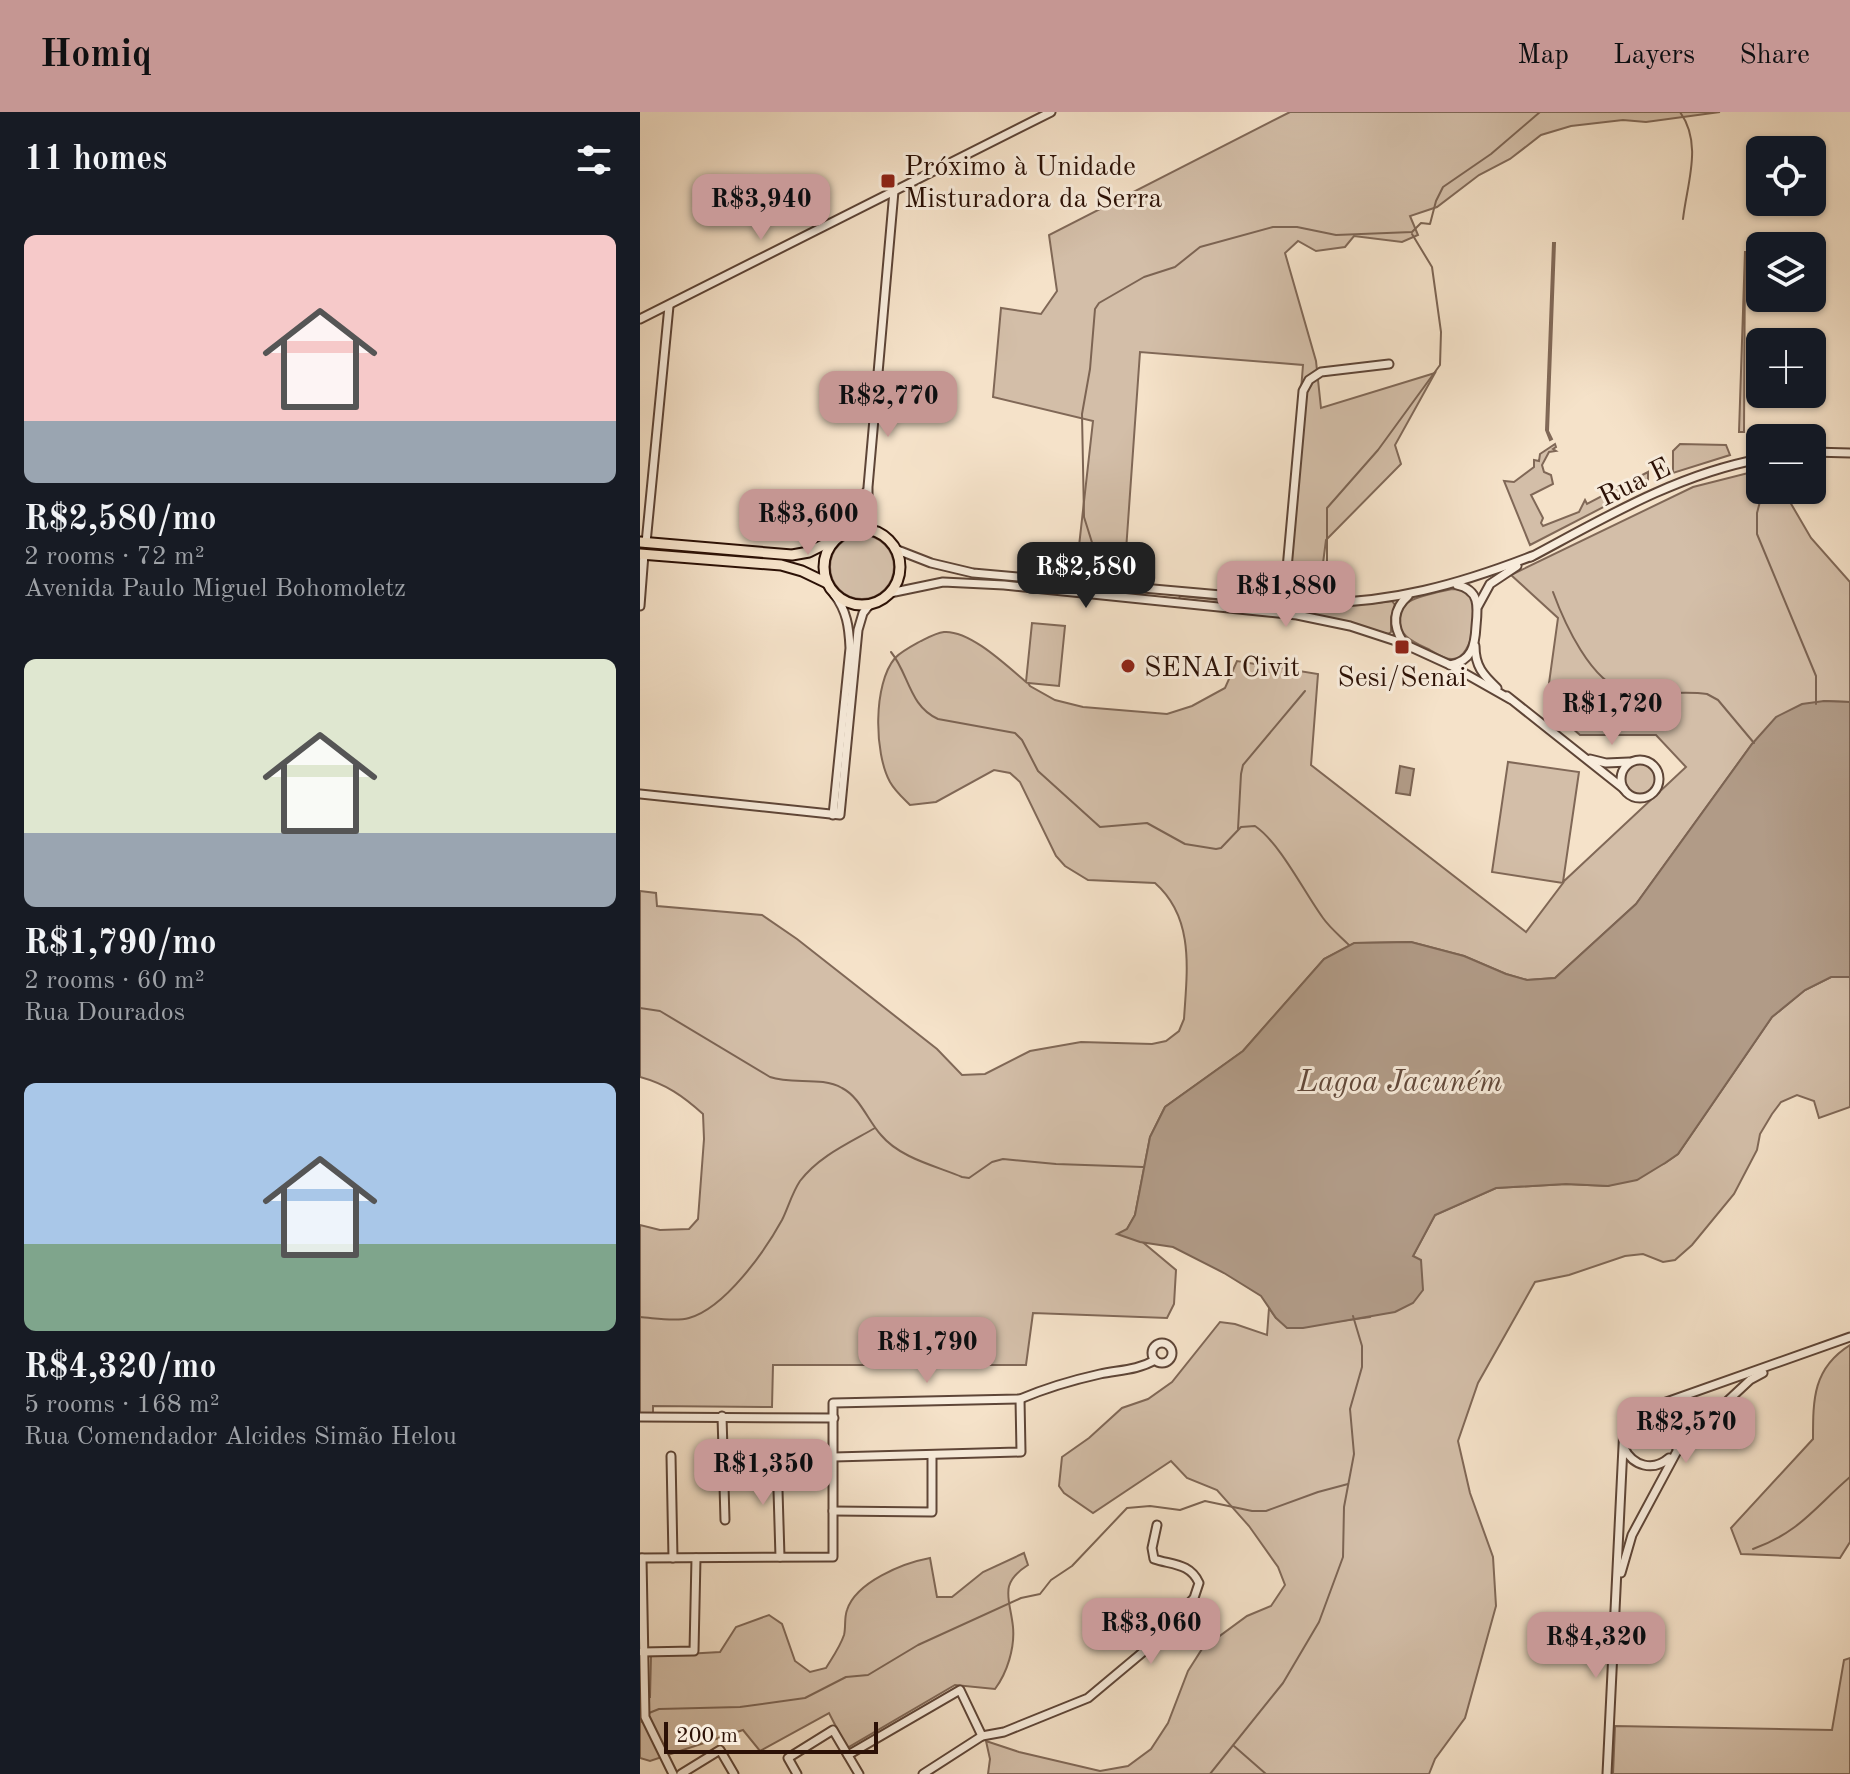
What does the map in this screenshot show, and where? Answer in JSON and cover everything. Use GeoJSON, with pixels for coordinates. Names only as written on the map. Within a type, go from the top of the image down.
{"type":"FeatureCollection","features":[{"type":"Feature","properties":{"kind":"main road"},"geometry":{"type":"LineString","coordinates":[[643,543],[792,555],[809,552],[846,532],[862,529],[873,531],[886,537],[899,558],[899,574],[890,593],[870,604],[851,604],[834,594],[827,583],[824,560],[835,540]]}},
{"type":"Feature","properties":{"kind":"main road"},"geometry":{"type":"LineString","coordinates":[[642,554],[781,565],[827,583]]}},
{"type":"Feature","properties":{"kind":"street"},"geometry":{"type":"LineString","coordinates":[[640,319],[1051,112]]}},
{"type":"Feature","properties":{"kind":"street"},"geometry":{"type":"LineString","coordinates":[[873,531],[868,513],[868,487],[894,191]]}},
{"type":"Feature","properties":{"kind":"street"},"geometry":{"type":"LineString","coordinates":[[643,543],[669,306]]}},
{"type":"Feature","properties":{"kind":"street"},"geometry":{"type":"LineString","coordinates":[[1284,602],[1303,391],[1309,380],[1321,372],[1389,364]]}},
{"type":"Feature","properties":{"kind":"street"},"geometry":{"type":"LineString","coordinates":[[1826,452],[1850,453]]}},
{"type":"Feature","properties":{"kind":"street","name":"Rua E"},"geometry":{"type":"LineString","coordinates":[[1453,585],[1532,556],[1685,479],[1746,463]]}},
{"type":"Feature","properties":{"kind":"street"},"geometry":{"type":"LineString","coordinates":[[846,532],[868,487]]}},
{"type":"Feature","properties":{"kind":"street"},"geometry":{"type":"LineString","coordinates":[[895,549],[931,563],[973,573],[1284,602],[1360,602],[1453,585],[1467,588],[1474,594],[1478,606],[1475,646],[1476,661],[1481,671],[1510,699],[1634,797],[1642,798],[1657,789],[1659,776],[1648,763],[1606,763],[1587,758]]}},
{"type":"Feature","properties":{"kind":"street"},"geometry":{"type":"LineString","coordinates":[[640,606],[642,554]]}},
{"type":"Feature","properties":{"kind":"street","name":"Rua E"},"geometry":{"type":"LineString","coordinates":[[1478,606],[1490,584],[1532,556]]}},
{"type":"Feature","properties":{"kind":"street"},"geometry":{"type":"LineString","coordinates":[[890,593],[943,582],[977,584],[1279,613],[1338,623],[1405,645],[1450,665],[1510,699]]}},
{"type":"Feature","properties":{"kind":"street"},"geometry":{"type":"LineString","coordinates":[[834,594],[844,606],[850,648],[837,815]]}},
{"type":"Feature","properties":{"kind":"street"},"geometry":{"type":"LineString","coordinates":[[1405,645],[1397,633],[1395,618],[1398,607],[1410,595]]}},
{"type":"Feature","properties":{"kind":"street"},"geometry":{"type":"LineString","coordinates":[[837,815],[858,630],[863,613],[870,604]]}},
{"type":"Feature","properties":{"kind":"street"},"geometry":{"type":"LineString","coordinates":[[1450,665],[1466,659],[1475,646]]}},
{"type":"Feature","properties":{"kind":"street"},"geometry":{"type":"LineString","coordinates":[[1624,789],[1623,772],[1636,761]]}},
{"type":"Feature","properties":{"kind":"street"},"geometry":{"type":"LineString","coordinates":[[640,794],[837,815]]}},
{"type":"Feature","properties":{"kind":"street"},"geometry":{"type":"LineString","coordinates":[[1607,1774],[1624,1426],[1638,1412],[1850,1337]]}},
{"type":"Feature","properties":{"kind":"street"},"geometry":{"type":"LineString","coordinates":[[673,1774],[645,1717],[641,1558],[833,1557],[833,1403],[1020,1399],[1046,1388],[1100,1374],[1143,1368],[1155,1360]]}},
{"type":"Feature","properties":{"kind":"street"},"geometry":{"type":"LineString","coordinates":[[1617,1587],[1632,1535],[1676,1453],[1750,1380],[1783,1363]]}},
{"type":"Feature","properties":{"kind":"street"},"geometry":{"type":"LineString","coordinates":[[834,1457],[1021,1452],[1020,1399]]}},
{"type":"Feature","properties":{"kind":"street"},"geometry":{"type":"LineString","coordinates":[[1623,1446],[1627,1455],[1643,1466],[1662,1464],[1676,1453],[1680,1435],[1673,1419],[1658,1410],[1648,1409]]}},
{"type":"Feature","properties":{"kind":"street"},"geometry":{"type":"LineString","coordinates":[[722,1416],[725,1520]]}},
{"type":"Feature","properties":{"kind":"street"},"geometry":{"type":"LineString","coordinates":[[640,1417],[834,1418]]}},
{"type":"Feature","properties":{"kind":"street"},"geometry":{"type":"LineString","coordinates":[[671,1456],[673,1558]]}},
{"type":"Feature","properties":{"kind":"street"},"geometry":{"type":"LineString","coordinates":[[833,1511],[932,1512],[932,1456]]}},
{"type":"Feature","properties":{"kind":"street"},"geometry":{"type":"LineString","coordinates":[[777,1457],[780,1557]]}},
{"type":"Feature","properties":{"kind":"street"},"geometry":{"type":"LineString","coordinates":[[923,1774],[982,1736],[1004,1732],[1088,1698],[1143,1652],[1194,1598],[1199,1583],[1194,1574],[1180,1564],[1154,1559],[1152,1548],[1157,1525]]}},
{"type":"Feature","properties":{"kind":"street"},"geometry":{"type":"LineString","coordinates":[[642,1652],[694,1651],[696,1558]]}},
{"type":"Feature","properties":{"kind":"street"},"geometry":{"type":"LineString","coordinates":[[848,1755],[960,1690],[982,1736]]}},
{"type":"Feature","properties":{"kind":"street"},"geometry":{"type":"LineString","coordinates":[[797,1774],[788,1758],[833,1730],[859,1774]]}},
{"type":"Feature","properties":{"kind":"street"},"geometry":{"type":"LineString","coordinates":[[681,1774],[720,1750],[734,1774]]}},
{"type":"Feature","properties":{"kind":"shaded area"},"geometry":{"type":"Polygon","coordinates":[[[1290,112],[1720,112],[1646,122],[1623,120],[1571,126],[1541,135],[1510,159],[1479,175],[1437,207],[1410,216],[1418,235],[1402,242],[1354,236],[1345,247],[1316,251],[1298,241],[1285,253],[1316,361],[1321,408],[1435,373],[1395,445],[1401,464],[1326,540],[1319,594],[1285,592],[1303,365],[1140,352],[1124,579],[1076,573],[1093,421],[993,397],[1001,308],[1041,314],[1057,291],[1049,235],[1290,112]]]}},
{"type":"Feature","properties":{"kind":"shaded area"},"geometry":{"type":"Polygon","coordinates":[[[1553,243],[1548,431],[1550,440],[1546,430],[1553,243]]]}},
{"type":"Feature","properties":{"kind":"shaded area"},"geometry":{"type":"Polygon","coordinates":[[[1745,251],[1744,432],[1739,432],[1745,251]]]}},
{"type":"Feature","properties":{"kind":"shaded area"},"geometry":{"type":"Polygon","coordinates":[[[1555,444],[1553,449],[1556,451],[1549,452],[1542,465],[1544,472],[1551,475],[1553,484],[1531,495],[1543,518],[1543,526],[1579,512],[1585,500],[1587,504],[1648,472],[1648,484],[1530,545],[1504,481],[1514,482],[1534,467],[1534,460],[1539,461],[1540,454],[1555,444]]]}},
{"type":"Feature","properties":{"kind":"shaded area"},"geometry":{"type":"Polygon","coordinates":[[[1680,444],[1726,445],[1730,455],[1673,473],[1673,451],[1680,444]]]}},
{"type":"Feature","properties":{"kind":"shaded area"},"geometry":{"type":"Polygon","coordinates":[[[1746,474],[1746,504],[1791,504],[1811,538],[1850,582],[1850,702],[1824,701],[1752,744],[1636,904],[1555,978],[1527,980],[1464,956],[1411,942],[1355,943],[1324,959],[1243,1051],[1165,1107],[1150,1137],[1135,1215],[1127,1229],[1176,1270],[1174,1304],[1167,1318],[1033,1313],[1026,1365],[773,1365],[772,1407],[653,1406],[653,1413],[640,1413],[640,1225],[660,1230],[689,1229],[698,1219],[704,1139],[703,1114],[674,1091],[640,1077],[640,891],[656,893],[657,906],[762,915],[937,1049],[962,1075],[985,1074],[1030,1051],[1081,1042],[1152,1044],[1166,1041],[1179,1031],[1184,1019],[1187,964],[1183,929],[1168,897],[1155,883],[1088,880],[1065,866],[1056,856],[1020,782],[1010,773],[994,770],[936,802],[910,805],[894,788],[881,754],[878,719],[883,684],[898,655],[935,634],[954,633],[988,650],[1026,682],[1032,623],[1065,626],[1059,686],[1028,683],[1030,686],[1055,700],[1083,707],[1167,714],[1192,706],[1225,688],[1237,661],[1318,674],[1311,765],[1526,932],[1563,883],[1492,872],[1508,762],[1579,772],[1563,882],[1686,767],[1656,735],[1580,735],[1546,705],[1558,618],[1511,575],[1693,487],[1746,474]]]}},
{"type":"Feature","properties":{"kind":"shaded area"},"geometry":{"type":"Polygon","coordinates":[[[862,535],[874,537],[885,544],[892,555],[892,579],[885,590],[874,597],[862,599],[850,597],[839,590],[832,579],[830,567],[832,555],[839,544],[850,537],[862,535]]]}},
{"type":"Feature","properties":{"kind":"shaded area"},"geometry":{"type":"Polygon","coordinates":[[[1452,589],[1469,594],[1474,619],[1466,650],[1450,659],[1408,638],[1401,629],[1399,616],[1410,601],[1452,589]]]}},
{"type":"Feature","properties":{"kind":"shaded area"},"geometry":{"type":"Polygon","coordinates":[[[1180,596],[1286,605],[1392,601],[1395,605],[1391,632],[1388,634],[1305,612],[1179,599],[1180,596]]]}},
{"type":"Feature","properties":{"kind":"shaded area"},"geometry":{"type":"Polygon","coordinates":[[[1640,763],[1652,767],[1656,779],[1652,791],[1640,795],[1628,791],[1624,779],[1628,767],[1640,763]]]}},
{"type":"Feature","properties":{"kind":"shaded area"},"geometry":{"type":"Polygon","coordinates":[[[1831,977],[1850,977],[1850,1107],[1819,1118],[1814,1101],[1797,1095],[1781,1102],[1760,1134],[1757,1150],[1734,1194],[1692,1245],[1675,1260],[1663,1262],[1643,1254],[1625,1256],[1569,1275],[1535,1282],[1478,1383],[1458,1441],[1470,1493],[1493,1557],[1496,1606],[1465,1718],[1435,1759],[1429,1774],[988,1774],[990,1759],[986,1741],[1100,1771],[1128,1766],[1151,1749],[1168,1723],[1188,1671],[1202,1649],[1247,1616],[1271,1606],[1285,1585],[1278,1567],[1249,1526],[1217,1490],[1187,1478],[1171,1461],[1093,1513],[1059,1486],[1062,1457],[1122,1408],[1148,1399],[1172,1382],[1220,1322],[1267,1335],[1269,1308],[1276,1318],[1325,1323],[1370,1317],[1413,1256],[1435,1215],[1496,1188],[1566,1184],[1608,1186],[1665,1163],[1678,1154],[1772,1017],[1805,990],[1831,977]]]}},
{"type":"Feature","properties":{"kind":"shaded area"},"geometry":{"type":"Polygon","coordinates":[[[1850,1345],[1850,1542],[1840,1558],[1741,1554],[1731,1528],[1813,1439],[1815,1398],[1822,1374],[1850,1345]]]}},
{"type":"Feature","properties":{"kind":"shaded area"},"geometry":{"type":"Polygon","coordinates":[[[1024,1553],[1028,1565],[1009,1585],[1013,1627],[1011,1652],[995,1689],[955,1685],[847,1748],[829,1713],[760,1751],[743,1730],[650,1761],[640,1758],[640,1697],[650,1697],[651,1656],[720,1652],[736,1627],[769,1615],[782,1624],[795,1661],[810,1672],[826,1668],[845,1632],[846,1613],[852,1600],[882,1575],[930,1558],[937,1597],[952,1597],[983,1572],[1024,1553]]]}},
{"type":"Feature","properties":{"kind":"shaded area"},"geometry":{"type":"Polygon","coordinates":[[[1850,1658],[1850,1774],[1613,1774],[1615,1726],[1832,1730],[1844,1660],[1850,1658]]]}},
{"type":"Feature","properties":{"kind":"water","name":"Lagoa Jacuném"},"geometry":{"type":"Polygon","coordinates":[[[1850,702],[1850,977],[1831,977],[1805,990],[1772,1017],[1678,1154],[1637,1180],[1608,1186],[1566,1184],[1496,1188],[1435,1215],[1413,1256],[1421,1260],[1423,1290],[1413,1303],[1395,1312],[1303,1328],[1287,1328],[1261,1296],[1173,1247],[1140,1242],[1117,1234],[1127,1229],[1135,1215],[1150,1137],[1165,1107],[1243,1051],[1324,959],[1354,943],[1411,942],[1464,956],[1527,980],[1555,978],[1636,904],[1752,744],[1776,717],[1802,704],[1850,702]]]}},
{"type":"Feature","properties":{"kind":"water"},"geometry":{"type":"Polygon","coordinates":[[[1400,766],[1414,769],[1410,795],[1396,793],[1400,766]]]}},
{"type":"Feature","properties":{"kind":"waterway"},"geometry":{"type":"LineString","coordinates":[[1091,567],[1095,552],[1084,517],[1082,414],[1090,369],[1095,309],[1099,303],[1144,277],[1175,267],[1200,247],[1273,227],[1297,227],[1336,235],[1412,232],[1421,223],[1430,224],[1443,187],[1491,154],[1540,112]]}},
{"type":"Feature","properties":{"kind":"waterway"},"geometry":{"type":"LineString","coordinates":[[1680,112],[1687,124],[1692,150],[1683,219]]}},
{"type":"Feature","properties":{"kind":"waterway"},"geometry":{"type":"LineString","coordinates":[[1322,593],[1327,570],[1327,508],[1378,450],[1440,365],[1441,332],[1432,267],[1412,234]]}},
{"type":"Feature","properties":{"kind":"waterway"},"geometry":{"type":"LineString","coordinates":[[1759,504],[1757,534],[1816,676],[1816,704]]}},
{"type":"Feature","properties":{"kind":"waterway"},"geometry":{"type":"LineString","coordinates":[[1553,592],[1580,650],[1613,686],[1636,693],[1707,694],[1718,700],[1754,743]]}},
{"type":"Feature","properties":{"kind":"waterway"},"geometry":{"type":"LineString","coordinates":[[891,652],[915,698],[928,713],[938,719],[1015,733],[1038,771],[1100,827],[1147,823],[1185,844],[1216,849],[1221,848],[1241,827],[1255,826],[1274,844],[1326,922],[1349,945]]}},
{"type":"Feature","properties":{"kind":"waterway"},"geometry":{"type":"LineString","coordinates":[[1238,829],[1243,765],[1305,691]]}},
{"type":"Feature","properties":{"kind":"waterway","name":"Lagoa Jacuném"},"geometry":{"type":"LineString","coordinates":[[640,1008],[660,1011],[770,1077],[825,1082],[842,1088],[854,1097],[876,1129],[898,1150],[962,1177],[969,1178],[992,1162],[1003,1159],[1143,1167]]}},
{"type":"Feature","properties":{"kind":"waterway"},"geometry":{"type":"LineString","coordinates":[[640,1317],[689,1318],[716,1303],[743,1277],[765,1247],[782,1220],[797,1186],[808,1172],[835,1151],[875,1128]]}},
{"type":"Feature","properties":{"kind":"waterway"},"geometry":{"type":"LineString","coordinates":[[1210,1774],[1283,1683],[1319,1622],[1343,1557],[1344,1507],[1354,1454],[1350,1409],[1362,1367],[1362,1346],[1353,1316]]}},
{"type":"Feature","properties":{"kind":"waterway"},"geometry":{"type":"LineString","coordinates":[[1753,1549],[1795,1527],[1850,1477]]}},
{"type":"Feature","properties":{"kind":"waterway"},"geometry":{"type":"LineString","coordinates":[[649,1713],[659,1709],[740,1707],[805,1698],[846,1677],[868,1675],[918,1645],[1021,1598],[1040,1594],[1051,1580],[1072,1566],[1127,1508],[1150,1506],[1180,1510],[1205,1501],[1266,1511],[1348,1484]]}},
{"type":"Feature","properties":{"kind":"waterway"},"geometry":{"type":"LineString","coordinates":[[1234,1746],[1266,1774]]}},
{"type":"Feature","properties":{"kind":"place","name":"Próximo à Unidade Misturadora da Serra"},"geometry":{"type":"Point","coordinates":[888,181]}},
{"type":"Feature","properties":{"kind":"place","name":"Sesi/Senai"},"geometry":{"type":"Point","coordinates":[1402,647]}},
{"type":"Feature","properties":{"kind":"place","name":"SENAI Civit"},"geometry":{"type":"Point","coordinates":[1128,666]}}]}
